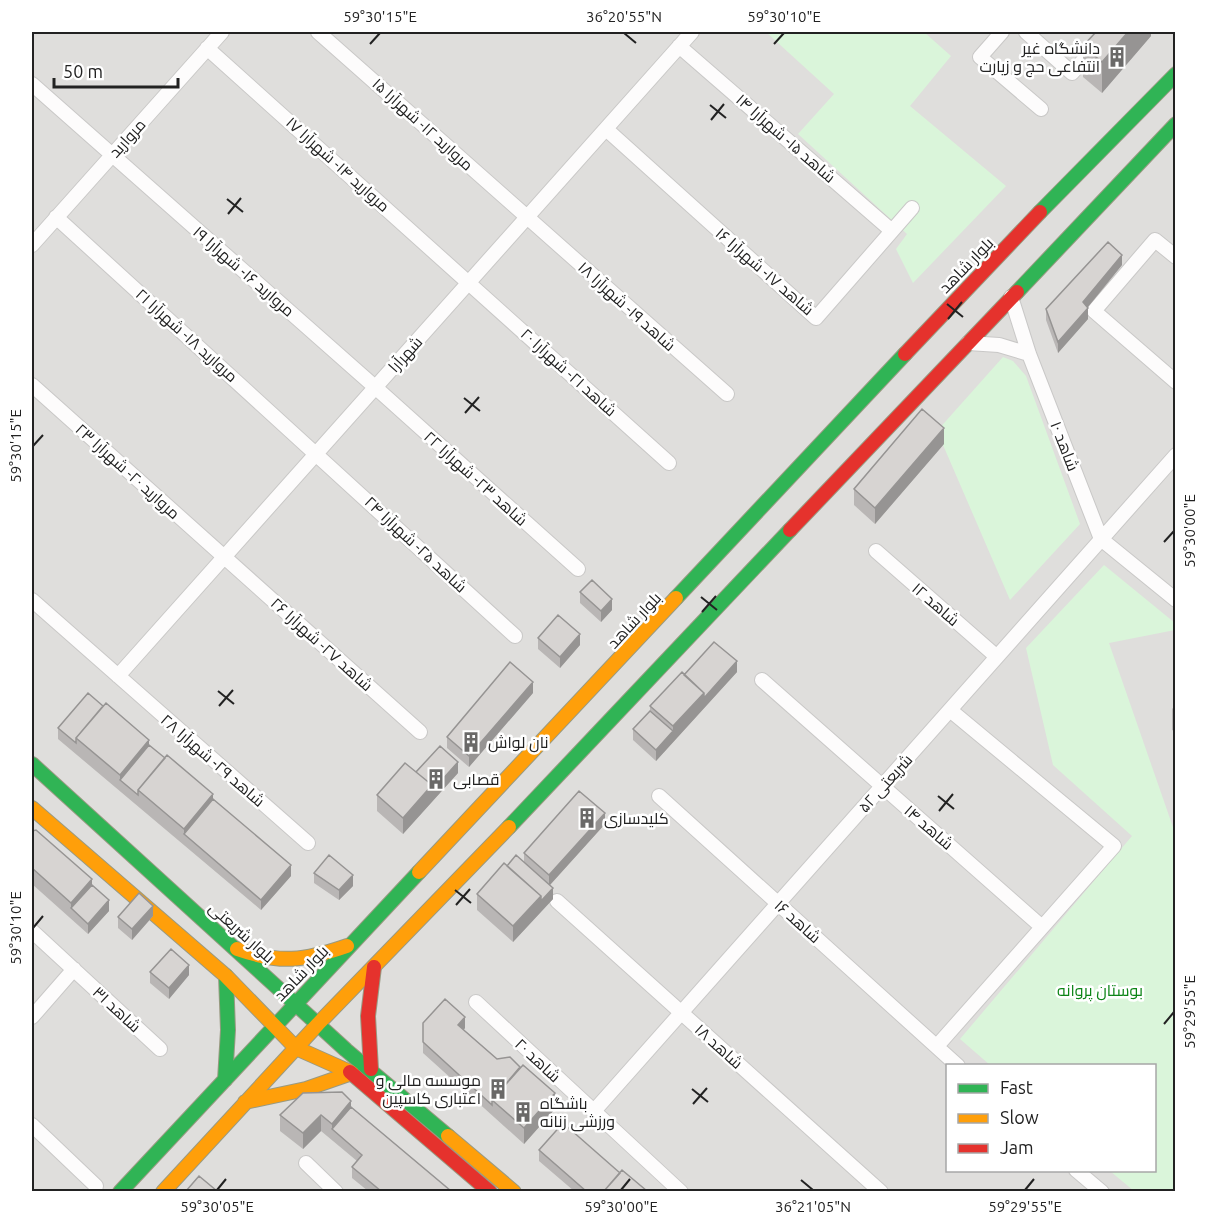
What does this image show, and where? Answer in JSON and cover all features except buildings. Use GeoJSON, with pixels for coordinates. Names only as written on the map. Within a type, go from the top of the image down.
{"type":"FeatureCollection","features":[{"type":"Feature","properties":{"kind":"main road","name":"بلوار شاهد"},"geometry":{"type":"LineString","coordinates":[[120,1191],[964,291],[1176,74]]}},
{"type":"Feature","properties":{"kind":"main road"},"geometry":{"type":"LineString","coordinates":[[163,1191],[318,1024],[1176,124]]}},
{"type":"Feature","properties":{"kind":"main road","name":"بلوار شریعتی"},"geometry":{"type":"LineString","coordinates":[[32,764],[318,1024],[514,1191]]}},
{"type":"Feature","properties":{"kind":"main road"},"geometry":{"type":"LineString","coordinates":[[32,808],[226,976],[296,1048],[352,1073],[490,1191]]}},
{"type":"Feature","properties":{"kind":"main road"},"geometry":{"type":"LineString","coordinates":[[237,949],[269,961],[309,960],[351,945]]}},
{"type":"Feature","properties":{"kind":"main road"},"geometry":{"type":"LineString","coordinates":[[371,1069],[368,1016],[374,967]]}},
{"type":"Feature","properties":{"kind":"main road"},"geometry":{"type":"LineString","coordinates":[[225,1080],[228,1030],[226,976]]}},
{"type":"Feature","properties":{"kind":"main road"},"geometry":{"type":"LineString","coordinates":[[245,1102],[306,1089],[352,1073]]}},
{"type":"Feature","properties":{"kind":"street","name":"مروارید"},"geometry":{"type":"LineString","coordinates":[[32,245],[222,32]]}},
{"type":"Feature","properties":{"kind":"street","name":"مروارید ۱۲- شهرآرا ۱۵"},"geometry":{"type":"LineString","coordinates":[[318,32],[527,217]]}},
{"type":"Feature","properties":{"kind":"street","name":"شهرآرا"},"geometry":{"type":"LineString","coordinates":[[118,676],[692,32]]}},
{"type":"Feature","properties":{"kind":"street"},"geometry":{"type":"LineString","coordinates":[[1002,32],[981,57],[1041,109]]}},
{"type":"Feature","properties":{"kind":"street"},"geometry":{"type":"LineString","coordinates":[[1026,32],[1072,73],[1109,32]]}},
{"type":"Feature","properties":{"kind":"street","name":"شاهد ۱۵- شهرآرا ۱۴"},"geometry":{"type":"LineString","coordinates":[[679,46],[892,231]]}},
{"type":"Feature","properties":{"kind":"street","name":"مروارید ۱۴- شهرآرا ۱۷"},"geometry":{"type":"LineString","coordinates":[[207,48],[469,281]]}},
{"type":"Feature","properties":{"kind":"street","name":"مروارید ۱۶- شهرآرا ۱۹"},"geometry":{"type":"LineString","coordinates":[[32,84],[375,387]]}},
{"type":"Feature","properties":{"kind":"street","name":"شاهد ۱۷- شهرآرا ۱۶"},"geometry":{"type":"LineString","coordinates":[[606,129],[816,318],[912,208]]}},
{"type":"Feature","properties":{"kind":"street","name":"مروارید ۱۸- شهرآرا ۲۱"},"geometry":{"type":"LineString","coordinates":[[56,217],[317,453]]}},
{"type":"Feature","properties":{"kind":"street","name":"شاهد ۱۹- شهرآرا ۱۸"},"geometry":{"type":"LineString","coordinates":[[527,217],[727,394]]}},
{"type":"Feature","properties":{"kind":"street"},"geometry":{"type":"LineString","coordinates":[[1176,257],[1155,240],[1094,311],[1176,382]]}},
{"type":"Feature","properties":{"kind":"street","name":"شاهد ۲۱- شهرآرا ۲۰"},"geometry":{"type":"LineString","coordinates":[[469,281],[669,463]]}},
{"type":"Feature","properties":{"kind":"street","name":"شاهد ۱۰"},"geometry":{"type":"LineString","coordinates":[[1011,297],[1029,354],[1101,539]]}},
{"type":"Feature","properties":{"kind":"street"},"geometry":{"type":"LineString","coordinates":[[968,343],[999,345],[1029,354]]}},
{"type":"Feature","properties":{"kind":"street","name":"مروارید ۲۰- شهرآرا ۲۳"},"geometry":{"type":"LineString","coordinates":[[32,385],[224,557]]}},
{"type":"Feature","properties":{"kind":"street","name":"شاهد ۲۳- شهرآرا ۲۲"},"geometry":{"type":"LineString","coordinates":[[375,387],[578,569]]}},
{"type":"Feature","properties":{"kind":"street","name":"شاهد ۲۵- شهرآرا ۲۴"},"geometry":{"type":"LineString","coordinates":[[317,453],[515,636]]}},
{"type":"Feature","properties":{"kind":"street","name":"شریعتی ۵۲"},"geometry":{"type":"LineString","coordinates":[[594,1111],[1176,455]]}},
{"type":"Feature","properties":{"kind":"street"},"geometry":{"type":"LineString","coordinates":[[1101,539],[1176,600]]}},
{"type":"Feature","properties":{"kind":"street","name":"شاهد ۱۲"},"geometry":{"type":"LineString","coordinates":[[876,551],[997,657]]}},
{"type":"Feature","properties":{"kind":"street","name":"شاهد ۲۷- شهرآرا ۲۶"},"geometry":{"type":"LineString","coordinates":[[224,557],[420,732]]}},
{"type":"Feature","properties":{"kind":"street","name":"شاهد ۲۹- شهرآرا ۲۸"},"geometry":{"type":"LineString","coordinates":[[32,600],[308,843]]}},
{"type":"Feature","properties":{"kind":"street","name":"شاهد ۱۴"},"geometry":{"type":"LineString","coordinates":[[762,680],[1042,927]]}},
{"type":"Feature","properties":{"kind":"street"},"geometry":{"type":"LineString","coordinates":[[937,1046],[1114,846],[950,710]]}},
{"type":"Feature","properties":{"kind":"street","name":"شاهد ۱۶"},"geometry":{"type":"LineString","coordinates":[[659,795],[957,1064]]}},
{"type":"Feature","properties":{"kind":"street","name":"شاهد ۱۸"},"geometry":{"type":"LineString","coordinates":[[557,901],[881,1191]]}},
{"type":"Feature","properties":{"kind":"street","name":"شاهد ۳۱"},"geometry":{"type":"LineString","coordinates":[[32,931],[160,1048]]}},
{"type":"Feature","properties":{"kind":"street"},"geometry":{"type":"LineString","coordinates":[[32,1017],[74,969]]}},
{"type":"Feature","properties":{"kind":"street","name":"شاهد ۲۰"},"geometry":{"type":"LineString","coordinates":[[476,1002],[681,1191]]}},
{"type":"Feature","properties":{"kind":"street"},"geometry":{"type":"LineString","coordinates":[[32,1125],[96,1186]]}},
{"type":"Feature","properties":{"kind":"street"},"geometry":{"type":"LineString","coordinates":[[306,1163],[336,1191]]}},
{"type":"Feature","properties":{"kind":"street"},"geometry":{"type":"LineString","coordinates":[[1078,1172],[1102,1191]]}},
{"type":"Feature","properties":{"kind":"shaded area"},"geometry":{"type":"Polygon","coordinates":[[[32,32],[1175,32],[1175,1191],[32,1191],[32,32]]]}},
{"type":"Feature","properties":{"kind":"green space"},"geometry":{"type":"Polygon","coordinates":[[[766,32],[924,32],[951,56],[910,106],[1006,186],[913,283],[896,249],[907,234],[798,134],[834,94],[766,32]]]}},
{"type":"Feature","properties":{"kind":"green space"},"geometry":{"type":"Polygon","coordinates":[[[1003,357],[1013,361],[1026,376],[1080,524],[1010,600],[937,431],[1003,357]]]}},
{"type":"Feature","properties":{"kind":"green space","name":"بوستان پروانه"},"geometry":{"type":"Polygon","coordinates":[[[1104,565],[1175,623],[1175,630],[1109,643],[1175,833],[1175,1191],[1134,1191],[1111,1172],[1156,1172],[1156,1064],[989,1064],[960,1039],[1132,836],[1053,765],[1026,648],[1104,565]]]}},
{"type":"Feature","properties":{"kind":"traffic: fast"},"geometry":{"type":"LineString","coordinates":[[1040,212],[1176,74]]}},
{"type":"Feature","properties":{"kind":"traffic: fast"},"geometry":{"type":"LineString","coordinates":[[1017,292],[1176,124]]}},
{"type":"Feature","properties":{"kind":"traffic: fast"},"geometry":{"type":"LineString","coordinates":[[676,598],[905,354]]}},
{"type":"Feature","properties":{"kind":"traffic: fast"},"geometry":{"type":"LineString","coordinates":[[509,827],[790,530]]}},
{"type":"Feature","properties":{"kind":"traffic: fast"},"geometry":{"type":"LineString","coordinates":[[32,764],[346,1050],[448,1136]]}},
{"type":"Feature","properties":{"kind":"traffic: fast"},"geometry":{"type":"LineString","coordinates":[[120,1192],[419,872]]}},
{"type":"Feature","properties":{"kind":"traffic: fast"},"geometry":{"type":"LineString","coordinates":[[225,1080],[228,1030],[226,976]]}},
{"type":"Feature","properties":{"kind":"traffic: slow"},"geometry":{"type":"LineString","coordinates":[[419,872],[676,598]]}},
{"type":"Feature","properties":{"kind":"traffic: slow"},"geometry":{"type":"LineString","coordinates":[[32,808],[226,976],[296,1048],[350,1072]]}},
{"type":"Feature","properties":{"kind":"traffic: slow"},"geometry":{"type":"LineString","coordinates":[[163,1192],[318,1024],[509,827]]}},
{"type":"Feature","properties":{"kind":"traffic: slow"},"geometry":{"type":"LineString","coordinates":[[237,949],[266,957],[292,959],[318,955],[347,946]]}},
{"type":"Feature","properties":{"kind":"traffic: slow"},"geometry":{"type":"LineString","coordinates":[[245,1102],[306,1089],[352,1073]]}},
{"type":"Feature","properties":{"kind":"traffic: slow"},"geometry":{"type":"LineString","coordinates":[[448,1136],[514,1192]]}},
{"type":"Feature","properties":{"kind":"traffic: jam"},"geometry":{"type":"LineString","coordinates":[[905,354],[1040,212]]}},
{"type":"Feature","properties":{"kind":"traffic: jam"},"geometry":{"type":"LineString","coordinates":[[790,530],[1017,292]]}},
{"type":"Feature","properties":{"kind":"traffic: jam"},"geometry":{"type":"LineString","coordinates":[[371,1069],[368,1016],[374,967]]}},
{"type":"Feature","properties":{"kind":"traffic: jam"},"geometry":{"type":"LineString","coordinates":[[350,1072],[490,1192]]}},
{"type":"Feature","properties":{"kind":"place","name":"دانشگاه غیر انتفاعی حج و زیارت"},"geometry":{"type":"Point","coordinates":[1117,57]}},
{"type":"Feature","properties":{"kind":"place","name":"نان لواش"},"geometry":{"type":"Point","coordinates":[471,742]}},
{"type":"Feature","properties":{"kind":"place","name":"قصابی"},"geometry":{"type":"Point","coordinates":[436,779]}},
{"type":"Feature","properties":{"kind":"place","name":"کلیدسازی"},"geometry":{"type":"Point","coordinates":[587,818]}},
{"type":"Feature","properties":{"kind":"place","name":"موسسه مالی و اعتباری کاسپین"},"geometry":{"type":"Point","coordinates":[498,1089]}},
{"type":"Feature","properties":{"kind":"place","name":"باشگاه ورزشی زنانه"},"geometry":{"type":"Point","coordinates":[523,1112]}}]}
